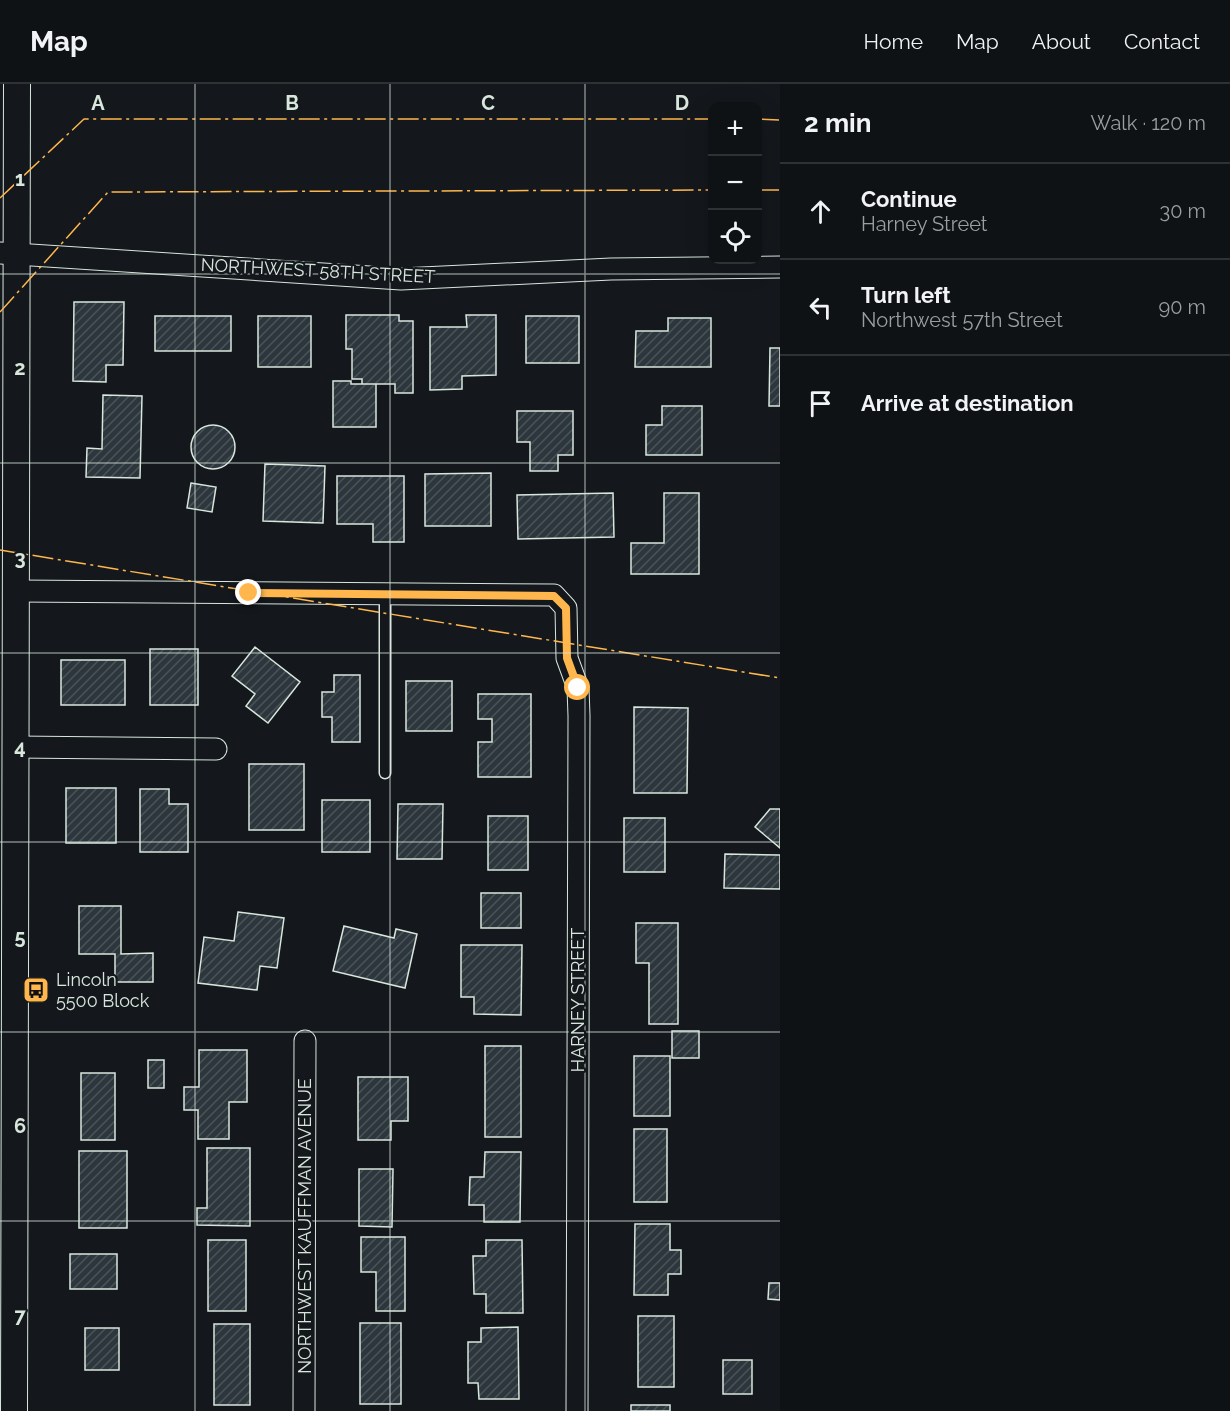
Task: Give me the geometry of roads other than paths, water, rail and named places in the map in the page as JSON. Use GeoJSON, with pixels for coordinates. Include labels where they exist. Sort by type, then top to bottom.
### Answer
{"type":"FeatureCollection","features":[{"type":"Feature","properties":{"kind":"street"},"geometry":{"type":"LineString","coordinates":[[14,1411],[7,1298],[8,973],[16,747],[12,702],[17,591],[8,253],[17,84]]}},
{"type":"Feature","properties":{"kind":"street","name":"NORTHWEST 58TH STREET"},"geometry":{"type":"LineString","coordinates":[[8,253],[401,279],[611,269],[780,267]]}},
{"type":"Feature","properties":{"kind":"street"},"geometry":{"type":"LineString","coordinates":[[17,591],[385,594]]}},
{"type":"Feature","properties":{"kind":"street","name":"HARNEY STREET"},"geometry":{"type":"LineString","coordinates":[[385,594],[554,596],[566,608],[567,658],[578,688],[579,707],[577,1411]]}},
{"type":"Feature","properties":{"kind":"street"},"geometry":{"type":"LineString","coordinates":[[16,747],[216,749]]}},
{"type":"Feature","properties":{"kind":"street","name":"NORTHWEST KAUFFMAN AVENUE"},"geometry":{"type":"LineString","coordinates":[[304,1411],[306,1041]]}},
{"type":"Feature","properties":{"kind":"lane"},"geometry":{"type":"LineString","coordinates":[[385,594],[385,773]]}},
{"type":"Feature","properties":{"kind":"place","name":"Lincoln 5500 Block"},"geometry":{"type":"Point","coordinates":[36,990]}}]}
